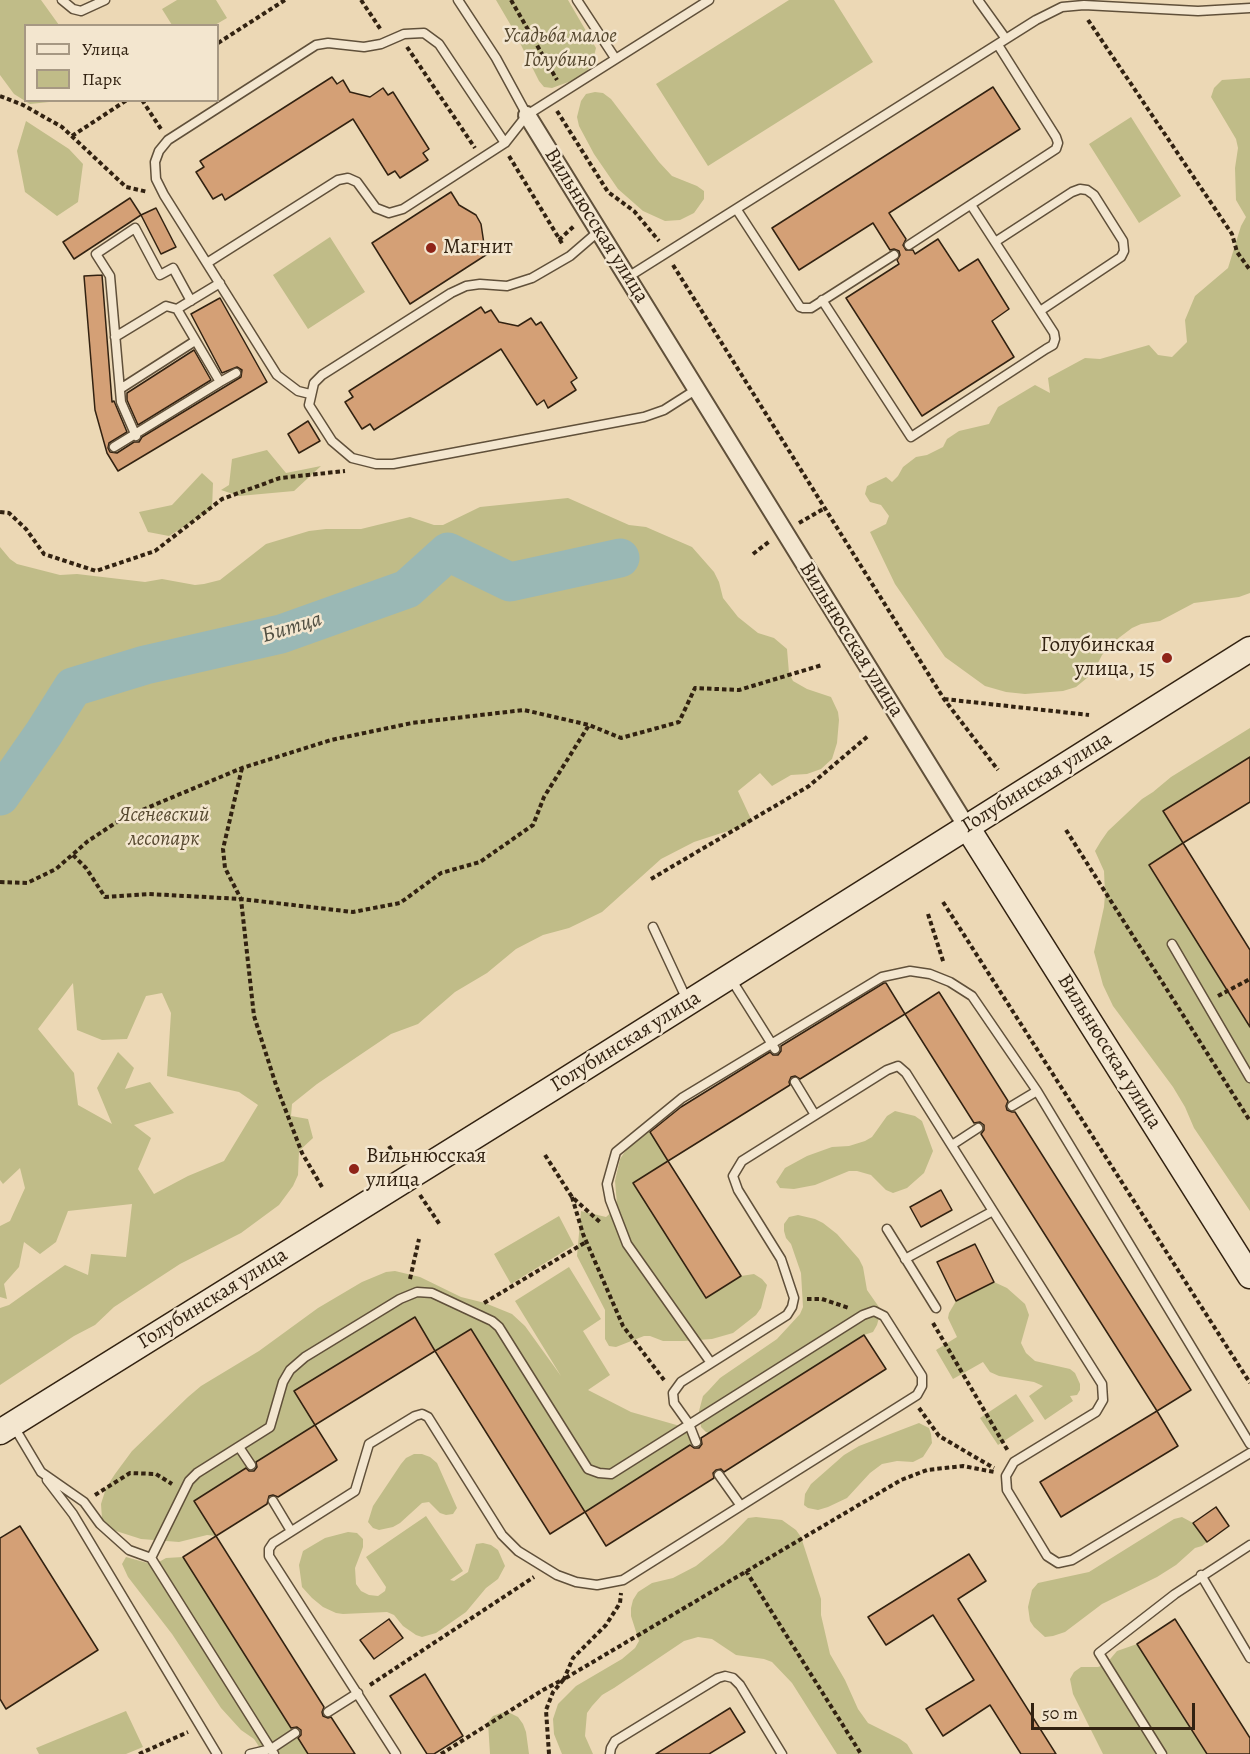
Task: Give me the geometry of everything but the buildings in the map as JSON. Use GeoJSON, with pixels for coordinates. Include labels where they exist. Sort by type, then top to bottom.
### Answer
{"type":"FeatureCollection","features":[{"type":"Feature","properties":{"kind":"street","name":"Вильнюсская улица"},"geometry":{"type":"LineString","coordinates":[[527,115],[967,827],[1250,1276]]}},
{"type":"Feature","properties":{"kind":"street","name":"Голубинская улица"},"geometry":{"type":"LineString","coordinates":[[6,1428],[1250,649]]}},
{"type":"Feature","properties":{"kind":"lane"},"geometry":{"type":"LineString","coordinates":[[62,0],[64,4],[81,11],[105,0]]}},
{"type":"Feature","properties":{"kind":"lane","name":"Вильнюсская улица"},"geometry":{"type":"LineString","coordinates":[[458,0],[496,58],[527,115]]}},
{"type":"Feature","properties":{"kind":"lane"},"geometry":{"type":"LineString","coordinates":[[577,0],[615,58]]}},
{"type":"Feature","properties":{"kind":"lane"},"geometry":{"type":"LineString","coordinates":[[207,263],[338,180],[348,178],[357,182],[376,208],[389,213],[402,209],[505,143],[527,115],[708,0]]}},
{"type":"Feature","properties":{"kind":"lane"},"geometry":{"type":"LineString","coordinates":[[909,245],[1050,154],[1056,149],[1058,143],[978,0]]}},
{"type":"Feature","properties":{"kind":"lane"},"geometry":{"type":"LineString","coordinates":[[628,277],[1036,20],[1062,7],[1163,4],[1198,11],[1250,8]]}},
{"type":"Feature","properties":{"kind":"lane"},"geometry":{"type":"LineString","coordinates":[[310,394],[298,391],[277,375],[164,195],[156,179],[155,162],[159,151],[168,140],[316,45],[328,43],[364,47],[404,34],[424,33],[439,44],[505,143]]}},
{"type":"Feature","properties":{"kind":"lane"},"geometry":{"type":"LineString","coordinates":[[995,242],[1071,192],[1080,189],[1087,190],[1094,195],[1123,242],[1124,251],[1121,257],[1040,311]]}},
{"type":"Feature","properties":{"kind":"lane"},"geometry":{"type":"LineString","coordinates":[[822,300],[911,437],[1053,345],[1054,333],[971,205]]}},
{"type":"Feature","properties":{"kind":"lane"},"geometry":{"type":"LineString","coordinates":[[737,210],[800,307],[806,309],[894,255]]}},
{"type":"Feature","properties":{"kind":"lane"},"geometry":{"type":"LineString","coordinates":[[136,436],[121,402],[110,276],[96,254],[135,228],[160,275],[173,268],[191,301]]}},
{"type":"Feature","properties":{"kind":"lane"},"geometry":{"type":"LineString","coordinates":[[599,231],[570,256],[532,278],[507,286],[480,284],[451,292],[322,375],[314,383],[309,405],[332,441],[352,458],[376,464],[393,464],[644,417],[664,410],[697,389]]}},
{"type":"Feature","properties":{"kind":"lane"},"geometry":{"type":"LineString","coordinates":[[177,309],[220,283]]}},
{"type":"Feature","properties":{"kind":"lane"},"geometry":{"type":"LineString","coordinates":[[115,337],[166,306],[177,309],[220,382]]}},
{"type":"Feature","properties":{"kind":"lane"},"geometry":{"type":"LineString","coordinates":[[120,389],[195,340]]}},
{"type":"Feature","properties":{"kind":"lane"},"geometry":{"type":"LineString","coordinates":[[114,447],[136,436],[236,373]]}},
{"type":"Feature","properties":{"kind":"lane"},"geometry":{"type":"LineString","coordinates":[[653,927],[688,1002]]}},
{"type":"Feature","properties":{"kind":"lane"},"geometry":{"type":"LineString","coordinates":[[1172,944],[1250,1078]]}},
{"type":"Feature","properties":{"kind":"lane"},"geometry":{"type":"LineString","coordinates":[[711,1363],[627,1244],[610,1200],[607,1184],[616,1152],[682,1098],[772,1046],[882,977],[910,971],[930,974],[950,982],[972,996],[1036,1091],[1250,1444]]}},
{"type":"Feature","properties":{"kind":"lane"},"geometry":{"type":"LineString","coordinates":[[729,976],[772,1046]]}},
{"type":"Feature","properties":{"kind":"lane"},"geometry":{"type":"LineString","coordinates":[[696,1442],[689,1424],[674,1403],[673,1393],[681,1382],[786,1315],[792,1307],[794,1298],[780,1258],[738,1190],[733,1176],[742,1161],[887,1070],[898,1066],[906,1073],[1102,1384],[1103,1400],[1096,1412],[1014,1462],[1006,1476],[1007,1490],[1047,1556],[1058,1563],[1072,1560],[1250,1453]]}},
{"type":"Feature","properties":{"kind":"lane"},"geometry":{"type":"LineString","coordinates":[[795,1082],[815,1115]]}},
{"type":"Feature","properties":{"kind":"lane"},"geometry":{"type":"LineString","coordinates":[[1012,1106],[1036,1091]]}},
{"type":"Feature","properties":{"kind":"lane"},"geometry":{"type":"LineString","coordinates":[[952,1145],[978,1128]]}},
{"type":"Feature","properties":{"kind":"lane"},"geometry":{"type":"LineString","coordinates":[[905,1259],[993,1211]]}},
{"type":"Feature","properties":{"kind":"lane"},"geometry":{"type":"LineString","coordinates":[[887,1229],[936,1308]]}},
{"type":"Feature","properties":{"kind":"lane"},"geometry":{"type":"LineString","coordinates":[[151,1558],[189,1481],[197,1473],[270,1427],[283,1383],[290,1370],[305,1357],[400,1299],[417,1292],[432,1293],[492,1321],[499,1327],[588,1469],[611,1474],[863,1315],[874,1311],[884,1316],[922,1376],[921,1386],[912,1397],[623,1580],[597,1585],[576,1582],[557,1575],[518,1551],[502,1535],[428,1417],[422,1414],[369,1444],[355,1491],[291,1531],[268,1549],[269,1556],[396,1754]]}},
{"type":"Feature","properties":{"kind":"lane"},"geometry":{"type":"LineString","coordinates":[[6,1428],[73,1514],[217,1754]]}},
{"type":"Feature","properties":{"kind":"lane"},"geometry":{"type":"LineString","coordinates":[[239,1447],[250,1465]]}},
{"type":"Feature","properties":{"kind":"lane"},"geometry":{"type":"LineString","coordinates":[[41,1472],[84,1502],[100,1524],[129,1550],[151,1558],[272,1751]]}},
{"type":"Feature","properties":{"kind":"lane"},"geometry":{"type":"LineString","coordinates":[[719,1475],[741,1506]]}},
{"type":"Feature","properties":{"kind":"lane"},"geometry":{"type":"LineString","coordinates":[[273,1501],[291,1531]]}},
{"type":"Feature","properties":{"kind":"lane"},"geometry":{"type":"LineString","coordinates":[[1162,1754],[1099,1653],[1202,1575],[1250,1545]]}},
{"type":"Feature","properties":{"kind":"lane"},"geometry":{"type":"LineString","coordinates":[[1202,1575],[1250,1658]]}},
{"type":"Feature","properties":{"kind":"lane"},"geometry":{"type":"LineString","coordinates":[[610,1754],[615,1741],[718,1678],[726,1676],[733,1678],[740,1685],[782,1754]]}},
{"type":"Feature","properties":{"kind":"lane"},"geometry":{"type":"LineString","coordinates":[[328,1712],[358,1693]]}},
{"type":"Feature","properties":{"kind":"lane"},"geometry":{"type":"LineString","coordinates":[[250,1754],[272,1751],[295,1733]]}},
{"type":"Feature","properties":{"kind":"path"},"geometry":{"type":"LineString","coordinates":[[219,42],[285,0]]}},
{"type":"Feature","properties":{"kind":"path"},"geometry":{"type":"LineString","coordinates":[[361,0],[388,41]]}},
{"type":"Feature","properties":{"kind":"path"},"geometry":{"type":"LineString","coordinates":[[511,0],[564,91]]}},
{"type":"Feature","properties":{"kind":"path"},"geometry":{"type":"LineString","coordinates":[[1084,5],[1088,22],[1232,234],[1237,252],[1250,270]]}},
{"type":"Feature","properties":{"kind":"path"},"geometry":{"type":"LineString","coordinates":[[0,96],[23,105],[62,127],[126,187],[164,195]]}},
{"type":"Feature","properties":{"kind":"path"},"geometry":{"type":"LineString","coordinates":[[550,100],[608,192],[634,211],[660,242],[944,699],[998,770]]}},
{"type":"Feature","properties":{"kind":"path"},"geometry":{"type":"LineString","coordinates":[[71,136],[124,102]]}},
{"type":"Feature","properties":{"kind":"path"},"geometry":{"type":"LineString","coordinates":[[143,102],[168,140]]}},
{"type":"Feature","properties":{"kind":"path"},"geometry":{"type":"LineString","coordinates":[[0,512],[9,513],[26,529],[44,554],[96,571],[155,551],[222,499],[280,478],[346,471],[352,458]]}},
{"type":"Feature","properties":{"kind":"path"},"geometry":{"type":"LineString","coordinates":[[0,882],[27,883],[56,868],[88,841],[123,818],[242,768],[331,740],[412,723],[524,710],[589,725],[621,738],[679,722],[695,688],[739,690],[822,665]]}},
{"type":"Feature","properties":{"kind":"path"},"geometry":{"type":"LineString","coordinates":[[944,699],[1089,715]]}},
{"type":"Feature","properties":{"kind":"path"},"geometry":{"type":"LineString","coordinates":[[73,855],[86,868],[105,897],[149,894],[241,899],[353,912],[400,903],[441,873],[480,862],[533,825],[544,797],[589,725]]}},
{"type":"Feature","properties":{"kind":"path"},"geometry":{"type":"LineString","coordinates":[[651,879],[809,786],[868,736]]}},
{"type":"Feature","properties":{"kind":"path"},"geometry":{"type":"LineString","coordinates":[[242,768],[223,849],[225,868],[241,899],[254,1016],[276,1085],[302,1153],[322,1187]]}},
{"type":"Feature","properties":{"kind":"path"},"geometry":{"type":"LineString","coordinates":[[1066,830],[1250,1121]]}},
{"type":"Feature","properties":{"kind":"path"},"geometry":{"type":"LineString","coordinates":[[943,902],[1250,1383]]}},
{"type":"Feature","properties":{"kind":"path"},"geometry":{"type":"LineString","coordinates":[[928,914],[950,982]]}},
{"type":"Feature","properties":{"kind":"path"},"geometry":{"type":"LineString","coordinates":[[545,1155],[572,1197],[586,1242],[623,1326],[673,1393]]}},
{"type":"Feature","properties":{"kind":"path"},"geometry":{"type":"LineString","coordinates":[[572,1197],[627,1244]]}},
{"type":"Feature","properties":{"kind":"path"},"geometry":{"type":"LineString","coordinates":[[409,1284],[419,1239]]}},
{"type":"Feature","properties":{"kind":"path"},"geometry":{"type":"LineString","coordinates":[[471,1311],[586,1242]]}},
{"type":"Feature","properties":{"kind":"path"},"geometry":{"type":"LineString","coordinates":[[794,1298],[822,1299],[863,1315]]}},
{"type":"Feature","properties":{"kind":"path"},"geometry":{"type":"LineString","coordinates":[[936,1308],[927,1312],[1014,1462]]}},
{"type":"Feature","properties":{"kind":"path"},"geometry":{"type":"LineString","coordinates":[[912,1397],[939,1436],[1006,1476]]}},
{"type":"Feature","properties":{"kind":"path"},"geometry":{"type":"LineString","coordinates":[[441,1754],[543,1690],[890,1485],[927,1470],[963,1466],[980,1468],[1006,1476]]}},
{"type":"Feature","properties":{"kind":"path"},"geometry":{"type":"LineString","coordinates":[[84,1502],[130,1473],[156,1474],[183,1490]]}},
{"type":"Feature","properties":{"kind":"path"},"geometry":{"type":"LineString","coordinates":[[358,1693],[547,1569]]}},
{"type":"Feature","properties":{"kind":"path"},"geometry":{"type":"LineString","coordinates":[[746,1571],[861,1754]]}},
{"type":"Feature","properties":{"kind":"path"},"geometry":{"type":"LineString","coordinates":[[549,1753],[546,1710],[553,1692],[564,1679],[573,1658],[606,1624],[620,1603],[623,1580]]}},
{"type":"Feature","properties":{"kind":"path"},"geometry":{"type":"LineString","coordinates":[[139,1754],[200,1727]]}},
{"type":"Feature","properties":{"kind":"green space"},"geometry":{"type":"Polygon","coordinates":[[[0,0],[41,0],[58,24],[24,24],[24,100],[14,94],[0,75],[0,0]]]}},
{"type":"Feature","properties":{"kind":"green space"},"geometry":{"type":"Polygon","coordinates":[[[177,0],[216,0],[227,18],[217,24],[171,24],[162,9],[177,0]]]}},
{"type":"Feature","properties":{"kind":"green space","name":"Усадьба малое Голубино"},"geometry":{"type":"Polygon","coordinates":[[[496,0],[568,0],[596,48],[592,64],[582,77],[552,88],[544,87],[496,0]]]}},
{"type":"Feature","properties":{"kind":"green space"},"geometry":{"type":"Polygon","coordinates":[[[789,0],[834,0],[873,62],[708,166],[656,84],[789,0]]]}},
{"type":"Feature","properties":{"kind":"green space"},"geometry":{"type":"Polygon","coordinates":[[[1250,78],[1250,593],[1239,597],[1194,603],[1160,621],[1132,628],[1116,640],[1102,655],[1093,673],[1076,687],[1063,691],[1025,694],[985,686],[945,657],[895,584],[870,532],[886,524],[889,516],[881,505],[870,502],[865,494],[867,486],[886,477],[892,482],[903,467],[916,457],[927,455],[943,447],[947,439],[959,431],[989,424],[998,407],[1035,385],[1050,393],[1048,378],[1085,358],[1100,359],[1149,345],[1158,355],[1172,357],[1187,342],[1185,320],[1195,296],[1228,268],[1246,217],[1236,200],[1235,168],[1238,148],[1236,139],[1211,97],[1214,88],[1222,80],[1250,78]]]}},
{"type":"Feature","properties":{"kind":"green space"},"geometry":{"type":"Polygon","coordinates":[[[603,93],[611,99],[672,176],[704,191],[704,199],[694,213],[680,220],[665,221],[643,211],[618,189],[594,154],[579,126],[577,117],[581,101],[586,94],[603,93]]]}},
{"type":"Feature","properties":{"kind":"green space"},"geometry":{"type":"Polygon","coordinates":[[[1131,117],[1181,196],[1139,223],[1089,144],[1131,117]]]}},
{"type":"Feature","properties":{"kind":"green space"},"geometry":{"type":"Polygon","coordinates":[[[26,121],[69,149],[83,164],[78,202],[57,216],[25,192],[17,151],[26,121]]]}},
{"type":"Feature","properties":{"kind":"green space"},"geometry":{"type":"Polygon","coordinates":[[[330,237],[365,292],[308,329],[273,275],[330,237]]]}},
{"type":"Feature","properties":{"kind":"green space"},"geometry":{"type":"Polygon","coordinates":[[[267,450],[286,473],[321,466],[294,491],[239,496],[221,490],[229,485],[232,459],[267,450]]]}},
{"type":"Feature","properties":{"kind":"green space"},"geometry":{"type":"Polygon","coordinates":[[[202,473],[213,483],[212,509],[169,536],[148,532],[139,512],[172,505],[202,473]]]}},
{"type":"Feature","properties":{"kind":"green space","name":"Ясеневский лесопарк"},"geometry":{"type":"Polygon","coordinates":[[[568,498],[629,525],[646,527],[692,547],[714,572],[723,598],[738,617],[758,633],[774,638],[787,649],[789,673],[793,681],[807,689],[831,697],[839,720],[837,743],[832,759],[821,769],[807,774],[791,775],[772,786],[760,773],[738,791],[751,819],[746,825],[694,842],[661,859],[602,912],[569,928],[543,935],[516,949],[487,973],[455,992],[418,1024],[391,1034],[317,1084],[292,1104],[291,1116],[308,1119],[313,1138],[299,1151],[298,1175],[279,1205],[241,1233],[180,1264],[114,1307],[95,1325],[74,1336],[0,1385],[0,1308],[9,1305],[65,1265],[88,1275],[91,1254],[126,1257],[132,1204],[68,1211],[56,1242],[40,1254],[24,1242],[19,1267],[4,1284],[7,1299],[0,1297],[0,1226],[10,1221],[25,1188],[20,1168],[3,1184],[0,1180],[0,547],[17,564],[60,575],[77,574],[145,582],[162,579],[195,585],[220,580],[266,544],[309,531],[361,529],[410,517],[434,525],[443,525],[480,507],[568,498]],[[73,983],[38,1029],[74,1073],[78,1105],[112,1124],[97,1088],[118,1052],[134,1068],[125,1089],[150,1082],[174,1113],[134,1125],[151,1138],[138,1169],[154,1194],[224,1161],[258,1105],[239,1092],[167,1076],[171,1013],[162,993],[146,996],[127,1039],[102,1040],[77,1030],[73,983]]]}},
{"type":"Feature","properties":{"kind":"green space"},"geometry":{"type":"Polygon","coordinates":[[[1250,728],[1250,757],[1163,811],[1183,843],[1149,866],[1250,1027],[1250,1211],[1194,1128],[1173,1087],[1113,1006],[1103,985],[1094,952],[1105,894],[1104,871],[1095,851],[1101,841],[1108,831],[1142,799],[1171,777],[1250,728]]]}},
{"type":"Feature","properties":{"kind":"green space"},"geometry":{"type":"Polygon","coordinates":[[[895,1111],[915,1116],[922,1121],[933,1151],[924,1173],[907,1188],[893,1193],[886,1190],[871,1175],[857,1171],[849,1171],[815,1185],[794,1189],[780,1188],[776,1182],[785,1168],[807,1156],[832,1147],[849,1146],[872,1137],[887,1116],[895,1111]]]}},
{"type":"Feature","properties":{"kind":"green space"},"geometry":{"type":"Polygon","coordinates":[[[648,1128],[668,1161],[634,1183],[705,1298],[741,1276],[754,1274],[767,1285],[761,1308],[756,1315],[733,1333],[712,1339],[684,1341],[663,1341],[644,1336],[616,1347],[609,1346],[605,1339],[605,1310],[577,1256],[581,1211],[606,1217],[613,1211],[617,1204],[615,1181],[620,1159],[630,1144],[648,1128]]]}},
{"type":"Feature","properties":{"kind":"green space"},"geometry":{"type":"Polygon","coordinates":[[[798,1215],[823,1223],[837,1234],[859,1259],[863,1267],[867,1290],[881,1310],[877,1325],[873,1332],[864,1335],[709,1433],[706,1432],[701,1427],[699,1411],[703,1396],[720,1378],[777,1339],[800,1314],[803,1307],[801,1273],[784,1231],[784,1224],[789,1217],[798,1215]]]}},
{"type":"Feature","properties":{"kind":"green space"},"geometry":{"type":"Polygon","coordinates":[[[559,1216],[574,1245],[511,1284],[494,1254],[559,1216]]]}},
{"type":"Feature","properties":{"kind":"green space"},"geometry":{"type":"Polygon","coordinates":[[[569,1267],[601,1319],[583,1331],[610,1375],[588,1390],[631,1412],[680,1426],[688,1431],[696,1442],[585,1512],[435,1351],[414,1317],[294,1391],[315,1425],[194,1501],[216,1536],[207,1535],[179,1542],[141,1539],[113,1530],[102,1519],[101,1504],[106,1488],[115,1474],[132,1451],[188,1397],[201,1386],[259,1351],[318,1308],[362,1282],[386,1272],[395,1271],[420,1277],[461,1297],[485,1303],[512,1314],[525,1326],[561,1376],[515,1301],[569,1267]]]}},
{"type":"Feature","properties":{"kind":"green space"},"geometry":{"type":"Polygon","coordinates":[[[994,1282],[1007,1288],[1025,1304],[1029,1315],[1021,1343],[1026,1353],[1035,1361],[1070,1369],[1075,1373],[1080,1384],[1077,1395],[1070,1396],[1073,1401],[1045,1420],[1029,1396],[1043,1386],[1034,1382],[999,1376],[990,1372],[983,1362],[953,1379],[936,1350],[957,1337],[948,1318],[956,1301],[994,1282]]]}},
{"type":"Feature","properties":{"kind":"green space"},"geometry":{"type":"Polygon","coordinates":[[[1016,1394],[1034,1421],[998,1445],[980,1418],[1016,1394]]]}},
{"type":"Feature","properties":{"kind":"green space"},"geometry":{"type":"Polygon","coordinates":[[[919,1423],[929,1428],[931,1434],[932,1443],[923,1457],[913,1462],[897,1461],[882,1464],[870,1473],[847,1498],[828,1507],[818,1510],[804,1505],[805,1494],[811,1484],[844,1455],[859,1446],[919,1423]]]}},
{"type":"Feature","properties":{"kind":"green space"},"geometry":{"type":"Polygon","coordinates":[[[414,1454],[430,1457],[437,1463],[457,1508],[453,1514],[446,1515],[440,1513],[429,1502],[422,1503],[393,1527],[379,1530],[373,1528],[368,1522],[373,1506],[401,1464],[414,1454]]]}},
{"type":"Feature","properties":{"kind":"green space"},"geometry":{"type":"Polygon","coordinates":[[[426,1516],[463,1571],[450,1580],[454,1581],[468,1572],[476,1544],[491,1545],[498,1550],[505,1566],[498,1579],[486,1588],[466,1612],[436,1633],[422,1637],[416,1635],[403,1626],[394,1615],[387,1612],[336,1613],[323,1607],[302,1587],[299,1565],[303,1551],[325,1538],[348,1532],[357,1533],[363,1539],[363,1547],[355,1568],[356,1584],[361,1591],[378,1596],[385,1591],[386,1587],[366,1557],[426,1516]]]}},
{"type":"Feature","properties":{"kind":"green space"},"geometry":{"type":"Polygon","coordinates":[[[1182,1517],[1193,1523],[1207,1542],[1195,1548],[1176,1565],[1157,1577],[1102,1604],[1065,1632],[1045,1637],[1034,1627],[1030,1621],[1028,1607],[1032,1590],[1038,1583],[1089,1572],[1174,1519],[1182,1517]]]}},
{"type":"Feature","properties":{"kind":"green space"},"geometry":{"type":"Polygon","coordinates":[[[748,1518],[782,1520],[796,1530],[801,1537],[821,1599],[821,1615],[830,1654],[858,1709],[868,1723],[900,1739],[907,1744],[913,1754],[837,1754],[792,1683],[772,1662],[736,1655],[712,1639],[698,1637],[684,1641],[602,1695],[592,1706],[587,1713],[585,1736],[593,1754],[562,1754],[554,1734],[553,1719],[558,1704],[576,1686],[622,1659],[635,1648],[639,1641],[631,1616],[631,1608],[638,1592],[652,1583],[673,1578],[696,1566],[723,1544],[748,1518]]]}},
{"type":"Feature","properties":{"kind":"green space"},"geometry":{"type":"Polygon","coordinates":[[[126,1557],[151,1564],[166,1558],[183,1557],[308,1754],[261,1754],[262,1751],[254,1739],[241,1730],[221,1708],[172,1634],[128,1577],[122,1564],[126,1557]]]}},
{"type":"Feature","properties":{"kind":"green space"},"geometry":{"type":"Polygon","coordinates":[[[1137,1644],[1207,1754],[1103,1754],[1073,1694],[1070,1679],[1081,1667],[1098,1667],[1106,1664],[1117,1651],[1137,1644]]]}},
{"type":"Feature","properties":{"kind":"green space"},"geometry":{"type":"Polygon","coordinates":[[[126,1711],[143,1747],[126,1754],[39,1754],[36,1748],[126,1711]]]}},
{"type":"Feature","properties":{"kind":"green space"},"geometry":{"type":"Polygon","coordinates":[[[510,1713],[518,1717],[523,1724],[529,1754],[490,1754],[488,1722],[493,1716],[510,1713]]]}},
{"type":"Feature","properties":{"kind":"waterway","name":"Битца"},"geometry":{"type":"LineString","coordinates":[[0,796],[73,687],[145,665],[281,634],[407,589],[448,552],[510,582],[620,558]]}},
{"type":"Feature","properties":{"kind":"place","name":"Магнит"},"geometry":{"type":"Point","coordinates":[431,248]}},
{"type":"Feature","properties":{"kind":"place","name":"Голубинская улица, 15"},"geometry":{"type":"Point","coordinates":[1167,658]}},
{"type":"Feature","properties":{"kind":"place","name":"Вильнюсская улица"},"geometry":{"type":"Point","coordinates":[354,1169]}}]}
